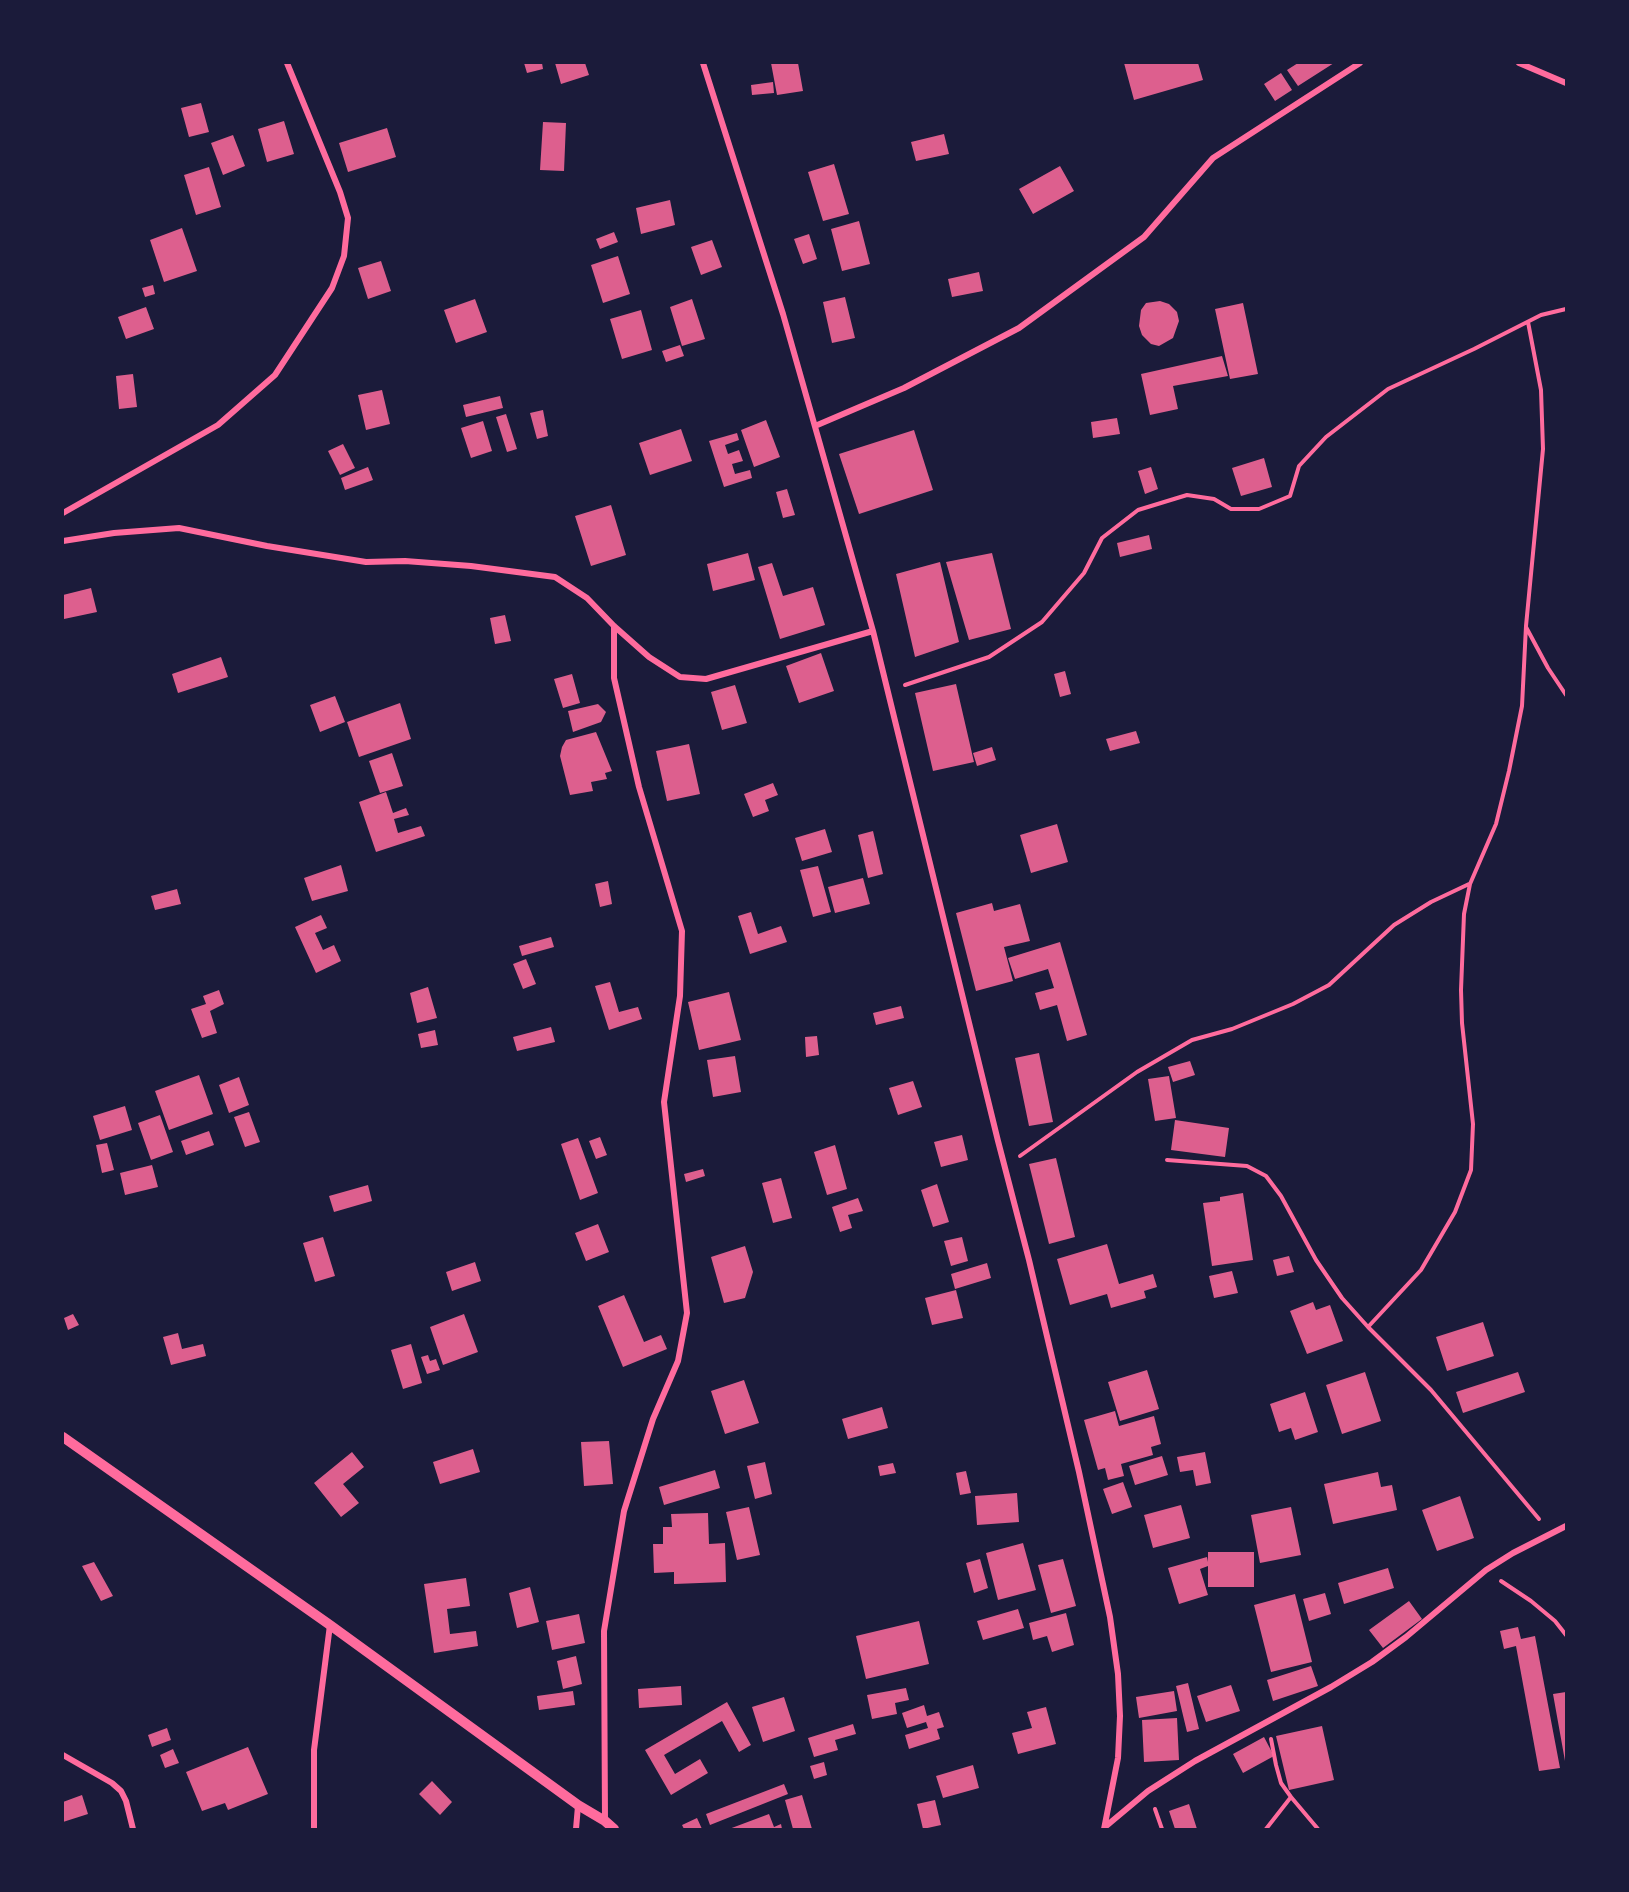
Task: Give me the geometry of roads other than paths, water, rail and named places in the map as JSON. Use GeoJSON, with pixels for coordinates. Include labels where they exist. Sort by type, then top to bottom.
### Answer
{"type":"FeatureCollection","features":[{"type":"Feature","properties":{"kind":"street"},"geometry":{"type":"LineString","coordinates":[[63,513],[218,425],[275,375],[332,288],[344,256],[348,218],[340,192],[287,63]]}},
{"type":"Feature","properties":{"kind":"street"},"geometry":{"type":"LineString","coordinates":[[703,63],[787,324],[873,631],[1054,1363],[1110,1617],[1118,1674],[1120,1716],[1118,1758],[1104,1828]]}},
{"type":"Feature","properties":{"kind":"street"},"geometry":{"type":"LineString","coordinates":[[815,426],[904,388],[1019,328],[1144,237],[1213,158],[1360,63]]}},
{"type":"Feature","properties":{"kind":"street"},"geometry":{"type":"LineString","coordinates":[[1519,63],[1566,83]]}},
{"type":"Feature","properties":{"kind":"street"},"geometry":{"type":"LineString","coordinates":[[63,541],[114,533],[179,528],[267,546],[366,562],[405,561],[471,566],[555,577],[587,598],[649,657],[680,677],[706,679],[873,631]]}},
{"type":"Feature","properties":{"kind":"street"},"geometry":{"type":"LineString","coordinates":[[605,1821],[604,1631],[624,1511],[653,1419],[678,1361],[687,1312],[669,1166],[664,1102],[680,996],[682,931],[639,787],[616,687],[614,626]]}},
{"type":"Feature","properties":{"kind":"street"},"geometry":{"type":"LineString","coordinates":[[63,1437],[614,1829]]}},
{"type":"Feature","properties":{"kind":"street"},"geometry":{"type":"LineString","coordinates":[[1104,1828],[1148,1791],[1195,1761],[1331,1687],[1372,1662],[1406,1637],[1486,1570],[1513,1553],[1566,1526]]}},
{"type":"Feature","properties":{"kind":"street"},"geometry":{"type":"LineString","coordinates":[[314,1829],[315,1750],[330,1625]]}},
{"type":"Feature","properties":{"kind":"street"},"geometry":{"type":"LineString","coordinates":[[63,1755],[112,1783],[121,1791],[133,1829]]}},
{"type":"Feature","properties":{"kind":"street"},"geometry":{"type":"LineString","coordinates":[[576,1829],[579,1805]]}}]}
